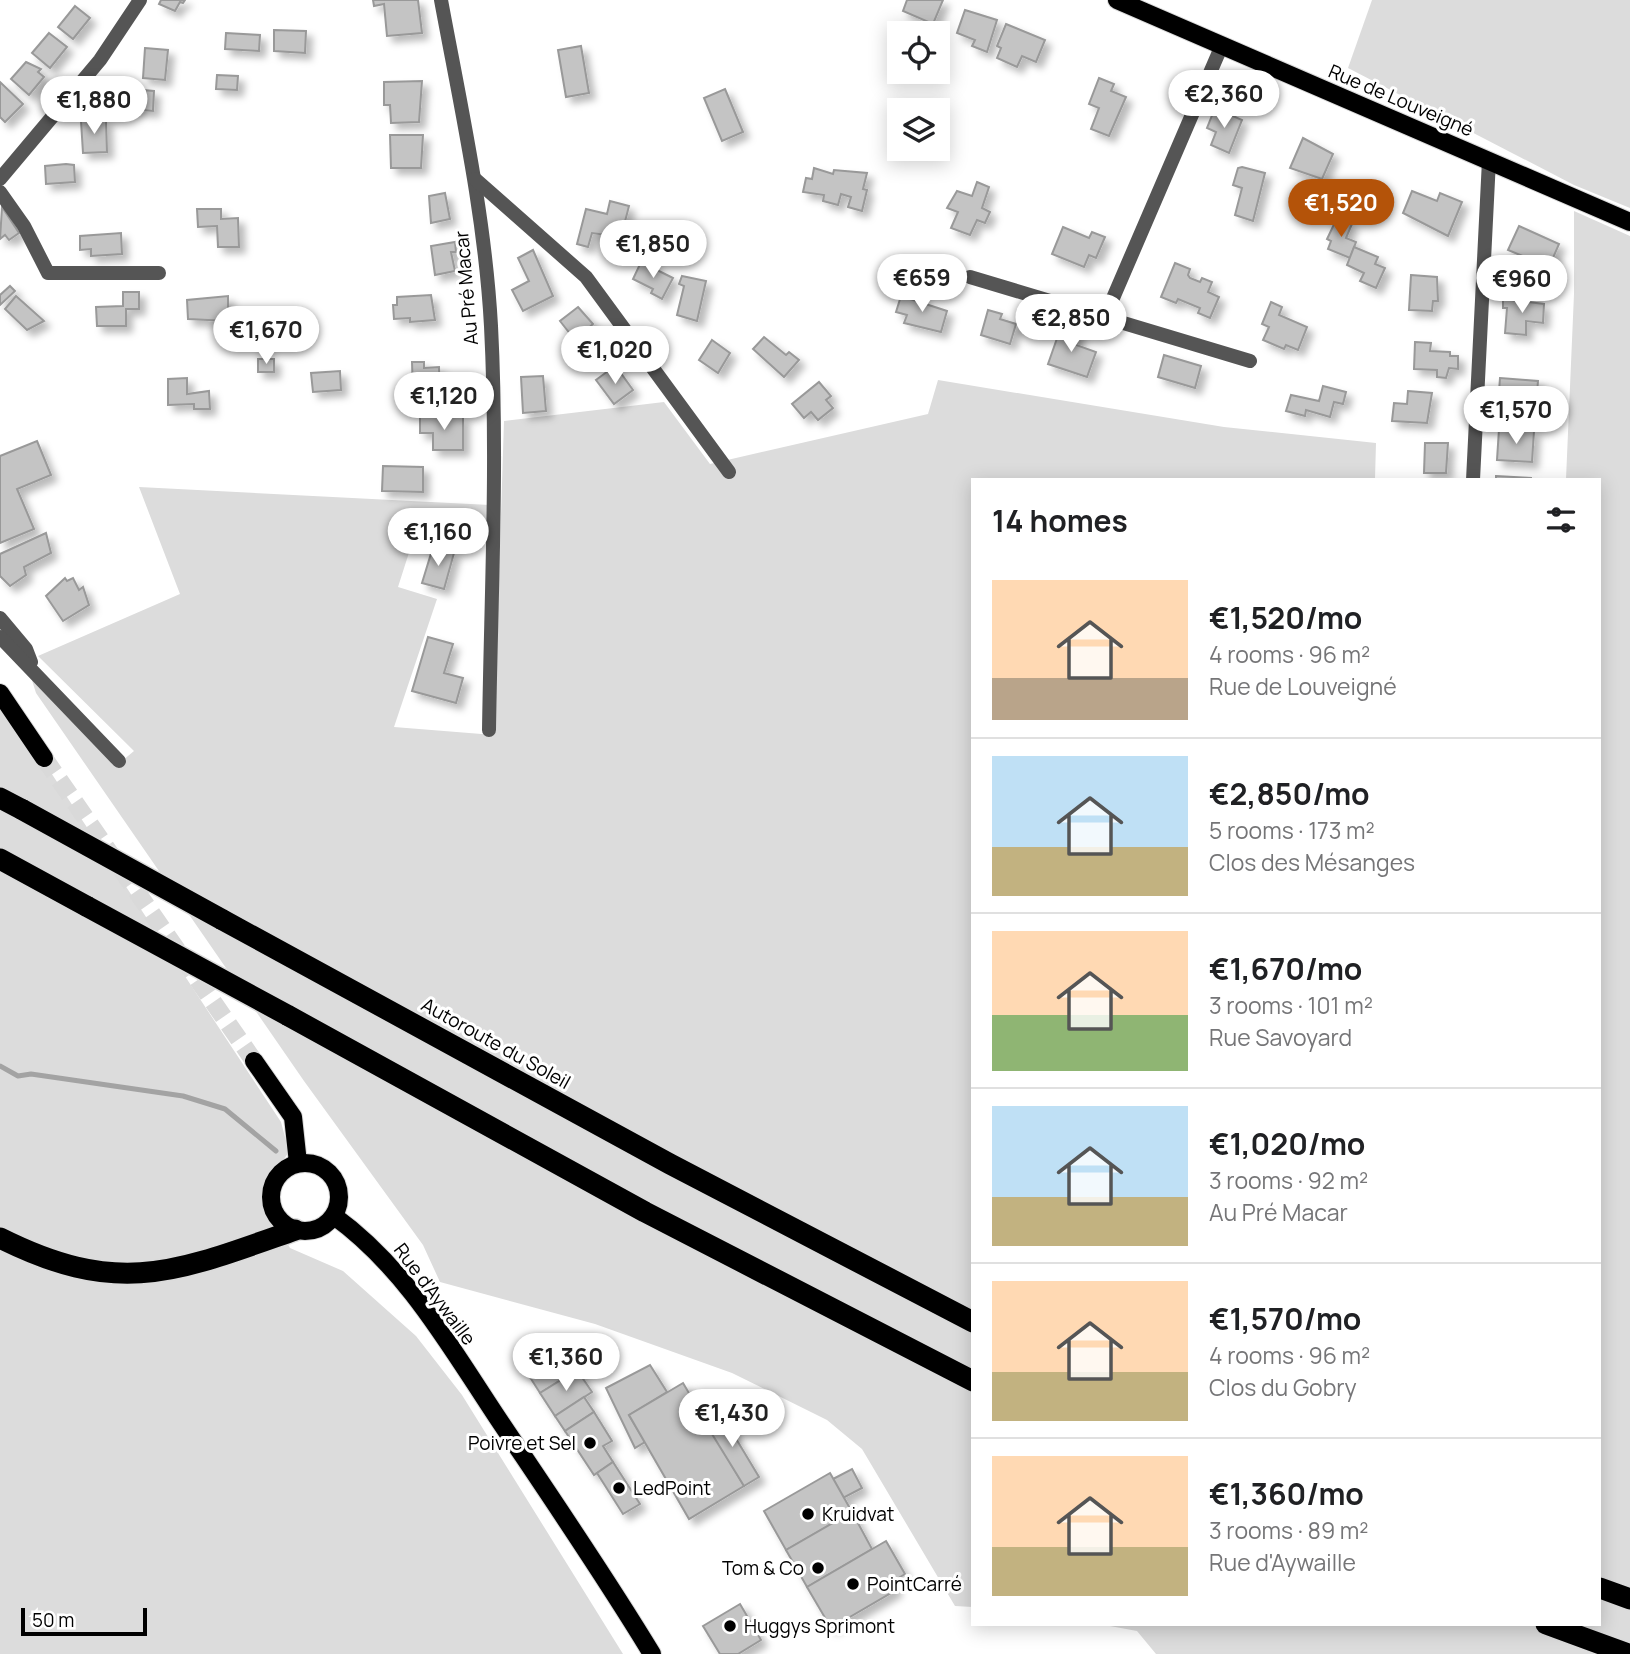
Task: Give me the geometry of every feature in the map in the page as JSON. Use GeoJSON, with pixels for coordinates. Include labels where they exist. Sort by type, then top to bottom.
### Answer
{"type":"FeatureCollection","features":[{"type":"Feature","properties":{"kind":"highway","name":"Autoroute du Soleil"},"geometry":{"type":"LineString","coordinates":[[0,798],[670,1164],[971,1321]]}},
{"type":"Feature","properties":{"kind":"highway"},"geometry":{"type":"LineString","coordinates":[[0,859],[645,1212],[971,1380]]}},
{"type":"Feature","properties":{"kind":"highway"},"geometry":{"type":"LineString","coordinates":[[0,1238],[65,1266],[106,1273],[148,1274],[192,1266],[295,1230]]}},
{"type":"Feature","properties":{"kind":"highway"},"geometry":{"type":"LineString","coordinates":[[1601,1588],[1630,1599]]}},
{"type":"Feature","properties":{"kind":"highway"},"geometry":{"type":"LineString","coordinates":[[1551,1626],[1628,1654]]}},
{"type":"Feature","properties":{"kind":"main road","name":"Rue de Louveigné"},"geometry":{"type":"LineString","coordinates":[[1117,0],[1630,222]]}},
{"type":"Feature","properties":{"kind":"main road"},"geometry":{"type":"LineString","coordinates":[[0,693],[44,758]]}},
{"type":"Feature","properties":{"kind":"main road"},"geometry":{"type":"LineString","coordinates":[[254,1061],[293,1117],[298,1163]]}},
{"type":"Feature","properties":{"kind":"main road"},"geometry":{"type":"LineString","coordinates":[[298,1163],[321,1166],[337,1183],[340,1194],[334,1216],[316,1230],[295,1230],[275,1214],[271,1202],[277,1177],[298,1163]]}},
{"type":"Feature","properties":{"kind":"main road","name":"Rue d'Aywaille"},"geometry":{"type":"LineString","coordinates":[[334,1216],[366,1240],[412,1291],[610,1585],[652,1654]]}},
{"type":"Feature","properties":{"kind":"street"},"geometry":{"type":"LineString","coordinates":[[0,179],[108,50],[141,0]]}},
{"type":"Feature","properties":{"kind":"street","name":"Au Pré Macar"},"geometry":{"type":"LineString","coordinates":[[441,0],[467,153],[475,179],[491,324],[494,425],[488,730]]}},
{"type":"Feature","properties":{"kind":"street"},"geometry":{"type":"LineString","coordinates":[[1104,319],[1222,45]]}},
{"type":"Feature","properties":{"kind":"street"},"geometry":{"type":"LineString","coordinates":[[1473,478],[1489,160]]}},
{"type":"Feature","properties":{"kind":"street"},"geometry":{"type":"LineString","coordinates":[[475,179],[586,277],[729,472]]}},
{"type":"Feature","properties":{"kind":"street"},"geometry":{"type":"LineString","coordinates":[[0,192],[24,226],[48,273],[159,273]]}},
{"type":"Feature","properties":{"kind":"street"},"geometry":{"type":"LineString","coordinates":[[970,277],[1104,319],[1250,360]]}},
{"type":"Feature","properties":{"kind":"street"},"geometry":{"type":"LineString","coordinates":[[0,618],[26,649],[36,673]]}},
{"type":"Feature","properties":{"kind":"street"},"geometry":{"type":"LineString","coordinates":[[0,636],[119,761]]}},
{"type":"Feature","properties":{"kind":"shaded area"},"geometry":{"type":"Polygon","coordinates":[[[1372,0],[1630,0],[1630,208],[1574,185],[1348,68],[1372,0]]]}},
{"type":"Feature","properties":{"kind":"shaded area"},"geometry":{"type":"Polygon","coordinates":[[[1574,211],[1630,236],[1630,1654],[1156,1654],[1137,1631],[1110,1626],[1601,1626],[1601,478],[1566,478],[1574,294],[1574,211]]]}},
{"type":"Feature","properties":{"kind":"shaded area"},"geometry":{"type":"Polygon","coordinates":[[[938,380],[1224,427],[1376,443],[1375,478],[971,478],[971,1607],[955,1606],[862,1449],[827,1420],[732,1373],[595,1324],[440,1282],[423,1245],[304,1081],[36,693],[30,674],[116,766],[134,751],[38,656],[180,594],[139,487],[490,505],[489,543],[413,540],[398,587],[437,599],[394,727],[494,735],[504,421],[664,402],[710,464],[928,414],[938,380]]]}},
{"type":"Feature","properties":{"kind":"shaded area"},"geometry":{"type":"Polygon","coordinates":[[[0,709],[38,753],[281,1122],[289,1152],[268,1181],[266,1205],[290,1248],[343,1271],[416,1336],[462,1395],[623,1654],[0,1654],[0,709]]]}},
{"type":"Feature","properties":{"kind":"building"},"geometry":{"type":"Polygon","coordinates":[[[161,0],[185,0],[180,2],[175,11],[159,4],[161,0]]]}},
{"type":"Feature","properties":{"kind":"building"},"geometry":{"type":"Polygon","coordinates":[[[373,0],[418,0],[422,33],[387,36],[384,4],[374,6],[373,0]]]}},
{"type":"Feature","properties":{"kind":"building"},"geometry":{"type":"Polygon","coordinates":[[[907,0],[943,0],[934,21],[926,21],[903,11],[907,0]]]}},
{"type":"Feature","properties":{"kind":"building"},"geometry":{"type":"Polygon","coordinates":[[[75,6],[90,18],[73,39],[58,27],[75,6]]]}},
{"type":"Feature","properties":{"kind":"building"},"geometry":{"type":"Polygon","coordinates":[[[965,10],[997,20],[987,52],[972,46],[975,40],[957,33],[965,10]]]}},
{"type":"Feature","properties":{"kind":"building"},"geometry":{"type":"Polygon","coordinates":[[[1006,24],[1045,40],[1036,62],[1022,56],[1017,67],[997,58],[1001,48],[997,46],[1006,24]]]}},
{"type":"Feature","properties":{"kind":"building"},"geometry":{"type":"Polygon","coordinates":[[[274,30],[306,31],[305,53],[274,51],[274,30]]]}},
{"type":"Feature","properties":{"kind":"building"},"geometry":{"type":"Polygon","coordinates":[[[49,33],[67,47],[50,68],[32,53],[49,33]]]}},
{"type":"Feature","properties":{"kind":"building"},"geometry":{"type":"Polygon","coordinates":[[[226,33],[260,35],[259,51],[225,49],[226,33]]]}},
{"type":"Feature","properties":{"kind":"building"},"geometry":{"type":"Polygon","coordinates":[[[581,46],[589,93],[566,97],[558,50],[581,46]]]}},
{"type":"Feature","properties":{"kind":"building"},"geometry":{"type":"Polygon","coordinates":[[[145,48],[168,50],[165,80],[143,78],[145,48]]]}},
{"type":"Feature","properties":{"kind":"building"},"geometry":{"type":"Polygon","coordinates":[[[26,62],[41,69],[38,72],[44,77],[29,95],[11,79],[26,62]]]}},
{"type":"Feature","properties":{"kind":"building"},"geometry":{"type":"Polygon","coordinates":[[[217,75],[238,76],[237,90],[216,89],[217,75]]]}},
{"type":"Feature","properties":{"kind":"building"},"geometry":{"type":"Polygon","coordinates":[[[1099,78],[1114,84],[1111,91],[1126,97],[1109,136],[1091,129],[1099,108],[1089,104],[1099,78]]]}},
{"type":"Feature","properties":{"kind":"building"},"geometry":{"type":"Polygon","coordinates":[[[422,81],[419,122],[391,123],[390,105],[384,105],[384,82],[422,81]]]}},
{"type":"Feature","properties":{"kind":"building"},"geometry":{"type":"Polygon","coordinates":[[[0,82],[23,104],[5,122],[0,117],[0,82]]]}},
{"type":"Feature","properties":{"kind":"building"},"geometry":{"type":"Polygon","coordinates":[[[120,88],[154,91],[153,111],[118,108],[120,88]]]}},
{"type":"Feature","properties":{"kind":"building"},"geometry":{"type":"Polygon","coordinates":[[[725,89],[743,132],[722,141],[704,98],[725,89]]]}},
{"type":"Feature","properties":{"kind":"building"},"geometry":{"type":"Polygon","coordinates":[[[1215,108],[1242,120],[1229,153],[1211,145],[1216,132],[1207,128],[1215,108]]]}},
{"type":"Feature","properties":{"kind":"building"},"geometry":{"type":"Polygon","coordinates":[[[106,120],[107,152],[83,153],[81,121],[106,120]]]}},
{"type":"Feature","properties":{"kind":"building"},"geometry":{"type":"Polygon","coordinates":[[[390,135],[423,135],[421,168],[391,168],[390,135]]]}},
{"type":"Feature","properties":{"kind":"building"},"geometry":{"type":"Polygon","coordinates":[[[1303,138],[1333,154],[1322,179],[1290,168],[1303,138]]]}},
{"type":"Feature","properties":{"kind":"building"},"geometry":{"type":"Polygon","coordinates":[[[74,165],[75,182],[46,184],[45,166],[74,165]]]}},
{"type":"Feature","properties":{"kind":"building"},"geometry":{"type":"Polygon","coordinates":[[[814,168],[833,174],[834,170],[867,173],[863,189],[867,190],[862,211],[848,207],[851,197],[841,194],[838,205],[823,201],[824,195],[803,192],[806,178],[812,179],[814,168]]]}},
{"type":"Feature","properties":{"kind":"building"},"geometry":{"type":"Polygon","coordinates":[[[1238,168],[1265,173],[1253,221],[1235,215],[1242,188],[1233,185],[1238,168]]]}},
{"type":"Feature","properties":{"kind":"building"},"geometry":{"type":"Polygon","coordinates":[[[977,182],[989,187],[982,208],[990,212],[985,223],[977,220],[970,235],[951,228],[958,212],[947,208],[957,191],[972,196],[977,182]]]}},
{"type":"Feature","properties":{"kind":"building"},"geometry":{"type":"Polygon","coordinates":[[[1412,191],[1437,201],[1440,193],[1462,202],[1448,236],[1403,213],[1412,191]]]}},
{"type":"Feature","properties":{"kind":"building"},"geometry":{"type":"Polygon","coordinates":[[[445,193],[450,219],[431,223],[429,196],[445,193]]]}},
{"type":"Feature","properties":{"kind":"building"},"geometry":{"type":"Polygon","coordinates":[[[610,201],[629,206],[621,237],[592,233],[588,247],[577,244],[586,209],[607,214],[610,201]]]}},
{"type":"Feature","properties":{"kind":"building"},"geometry":{"type":"Polygon","coordinates":[[[2,207],[19,233],[9,240],[5,235],[0,239],[2,207]]]}},
{"type":"Feature","properties":{"kind":"building"},"geometry":{"type":"Polygon","coordinates":[[[197,209],[221,209],[221,219],[238,218],[239,247],[218,247],[217,226],[198,227],[197,209]]]}},
{"type":"Feature","properties":{"kind":"building"},"geometry":{"type":"Polygon","coordinates":[[[1337,218],[1352,224],[1346,238],[1356,242],[1350,258],[1328,249],[1331,241],[1327,239],[1337,218]]]}},
{"type":"Feature","properties":{"kind":"building"},"geometry":{"type":"Polygon","coordinates":[[[1519,226],[1559,244],[1549,267],[1508,250],[1519,226]]]}},
{"type":"Feature","properties":{"kind":"building"},"geometry":{"type":"Polygon","coordinates":[[[1063,227],[1089,238],[1092,232],[1105,237],[1096,258],[1089,255],[1084,267],[1052,254],[1063,227]]]}},
{"type":"Feature","properties":{"kind":"building"},"geometry":{"type":"Polygon","coordinates":[[[121,233],[122,254],[91,256],[91,249],[80,250],[80,236],[121,233]]]}},
{"type":"Feature","properties":{"kind":"building"},"geometry":{"type":"Polygon","coordinates":[[[455,242],[456,252],[451,252],[455,271],[435,275],[431,246],[455,242]]]}},
{"type":"Feature","properties":{"kind":"building"},"geometry":{"type":"Polygon","coordinates":[[[1354,247],[1378,257],[1375,264],[1385,268],[1376,288],[1360,281],[1364,273],[1347,265],[1354,247]]]}},
{"type":"Feature","properties":{"kind":"building"},"geometry":{"type":"Polygon","coordinates":[[[533,250],[553,296],[523,311],[512,290],[529,281],[518,258],[533,250]]]}},
{"type":"Feature","properties":{"kind":"building"},"geometry":{"type":"Polygon","coordinates":[[[641,262],[673,278],[662,299],[651,293],[653,289],[633,279],[641,262]]]}},
{"type":"Feature","properties":{"kind":"building"},"geometry":{"type":"Polygon","coordinates":[[[1175,263],[1190,269],[1190,278],[1200,282],[1202,278],[1212,282],[1208,292],[1219,297],[1210,318],[1198,313],[1200,308],[1178,299],[1176,303],[1161,297],[1175,263]]]}},
{"type":"Feature","properties":{"kind":"building"},"geometry":{"type":"Polygon","coordinates":[[[1411,275],[1437,277],[1438,301],[1433,301],[1432,311],[1409,310],[1411,275]]]}},
{"type":"Feature","properties":{"kind":"building"},"geometry":{"type":"Polygon","coordinates":[[[682,276],[706,281],[697,321],[677,315],[684,286],[679,284],[682,276]]]}},
{"type":"Feature","properties":{"kind":"building"},"geometry":{"type":"Polygon","coordinates":[[[10,286],[15,291],[0,305],[0,295],[10,286]]]}},
{"type":"Feature","properties":{"kind":"building"},"geometry":{"type":"Polygon","coordinates":[[[123,292],[139,292],[139,309],[126,309],[126,326],[97,326],[96,307],[123,306],[123,292]]]}},
{"type":"Feature","properties":{"kind":"building"},"geometry":{"type":"Polygon","coordinates":[[[431,295],[435,320],[410,322],[410,318],[394,319],[393,305],[397,305],[397,297],[431,295]]]}},
{"type":"Feature","properties":{"kind":"building"},"geometry":{"type":"Polygon","coordinates":[[[16,296],[44,321],[27,330],[5,309],[16,296]]]}},
{"type":"Feature","properties":{"kind":"building"},"geometry":{"type":"Polygon","coordinates":[[[228,296],[228,321],[188,319],[187,300],[228,296]]]}},
{"type":"Feature","properties":{"kind":"building"},"geometry":{"type":"Polygon","coordinates":[[[901,296],[947,311],[941,332],[904,323],[907,315],[896,312],[901,296]]]}},
{"type":"Feature","properties":{"kind":"building"},"geometry":{"type":"Polygon","coordinates":[[[1503,299],[1544,304],[1543,323],[1526,321],[1526,335],[1505,333],[1507,308],[1503,308],[1503,299]]]}},
{"type":"Feature","properties":{"kind":"building"},"geometry":{"type":"Polygon","coordinates":[[[1271,302],[1282,307],[1279,315],[1307,327],[1298,350],[1286,345],[1284,349],[1263,340],[1269,327],[1262,324],[1271,302]]]}},
{"type":"Feature","properties":{"kind":"building"},"geometry":{"type":"Polygon","coordinates":[[[578,307],[593,324],[575,340],[560,321],[578,307]]]}},
{"type":"Feature","properties":{"kind":"building"},"geometry":{"type":"Polygon","coordinates":[[[988,310],[1002,314],[1000,319],[1016,324],[1010,344],[981,335],[988,310]]]}},
{"type":"Feature","properties":{"kind":"building"},"geometry":{"type":"Polygon","coordinates":[[[1061,327],[1080,333],[1076,345],[1096,352],[1087,377],[1048,364],[1061,327]]]}},
{"type":"Feature","properties":{"kind":"building"},"geometry":{"type":"Polygon","coordinates":[[[764,337],[786,355],[789,352],[799,360],[784,377],[753,349],[764,337]]]}},
{"type":"Feature","properties":{"kind":"building"},"geometry":{"type":"Polygon","coordinates":[[[712,340],[730,353],[718,373],[699,360],[712,340]]]}},
{"type":"Feature","properties":{"kind":"building"},"geometry":{"type":"Polygon","coordinates":[[[1415,342],[1431,343],[1430,351],[1450,352],[1450,356],[1458,356],[1458,369],[1449,368],[1446,378],[1437,377],[1437,370],[1414,369],[1415,342]]]}},
{"type":"Feature","properties":{"kind":"building"},"geometry":{"type":"Polygon","coordinates":[[[1164,355],[1201,366],[1195,388],[1158,377],[1164,355]]]}},
{"type":"Feature","properties":{"kind":"building"},"geometry":{"type":"Polygon","coordinates":[[[258,359],[274,359],[274,372],[258,372],[258,359]]]}},
{"type":"Feature","properties":{"kind":"building"},"geometry":{"type":"Polygon","coordinates":[[[412,362],[424,362],[424,368],[439,367],[440,393],[413,394],[412,362]]]}},
{"type":"Feature","properties":{"kind":"building"},"geometry":{"type":"Polygon","coordinates":[[[340,371],[341,390],[313,392],[311,373],[340,371]]]}},
{"type":"Feature","properties":{"kind":"building"},"geometry":{"type":"Polygon","coordinates":[[[608,371],[613,377],[620,372],[633,390],[614,404],[596,380],[608,371]]]}},
{"type":"Feature","properties":{"kind":"building"},"geometry":{"type":"Polygon","coordinates":[[[543,376],[546,411],[523,413],[521,377],[543,376]]]}},
{"type":"Feature","properties":{"kind":"building"},"geometry":{"type":"Polygon","coordinates":[[[187,378],[187,394],[209,391],[210,409],[194,409],[194,404],[168,405],[168,379],[187,378]]]}},
{"type":"Feature","properties":{"kind":"building"},"geometry":{"type":"Polygon","coordinates":[[[1500,378],[1538,381],[1536,407],[1498,405],[1500,378]]]}},
{"type":"Feature","properties":{"kind":"building"},"geometry":{"type":"Polygon","coordinates":[[[819,382],[831,396],[826,400],[833,408],[818,420],[811,412],[804,418],[792,404],[819,382]]]}},
{"type":"Feature","properties":{"kind":"building"},"geometry":{"type":"Polygon","coordinates":[[[1323,386],[1346,392],[1343,404],[1334,402],[1330,417],[1306,410],[1305,416],[1286,411],[1291,395],[1319,401],[1323,386]]]}},
{"type":"Feature","properties":{"kind":"building"},"geometry":{"type":"Polygon","coordinates":[[[1408,391],[1432,393],[1427,423],[1392,421],[1394,403],[1407,404],[1408,391]]]}},
{"type":"Feature","properties":{"kind":"building"},"geometry":{"type":"Polygon","coordinates":[[[420,417],[463,417],[463,450],[433,450],[433,433],[420,433],[420,417]]]}},
{"type":"Feature","properties":{"kind":"building"},"geometry":{"type":"Polygon","coordinates":[[[1499,429],[1534,431],[1532,462],[1497,460],[1499,429]]]}},
{"type":"Feature","properties":{"kind":"building"},"geometry":{"type":"Polygon","coordinates":[[[37,441],[51,475],[17,489],[34,529],[0,543],[0,456],[37,441]]]}},
{"type":"Feature","properties":{"kind":"building"},"geometry":{"type":"Polygon","coordinates":[[[1425,443],[1448,443],[1446,473],[1424,473],[1425,443]]]}},
{"type":"Feature","properties":{"kind":"building"},"geometry":{"type":"Polygon","coordinates":[[[383,466],[423,467],[423,492],[382,491],[383,466]]]}},
{"type":"Feature","properties":{"kind":"building"},"geometry":{"type":"Polygon","coordinates":[[[1496,476],[1531,478],[1496,478],[1496,476]]]}},
{"type":"Feature","properties":{"kind":"building"},"geometry":{"type":"Polygon","coordinates":[[[46,533],[51,553],[24,567],[26,575],[10,586],[0,576],[0,554],[46,533]]]}},
{"type":"Feature","properties":{"kind":"building"},"geometry":{"type":"Polygon","coordinates":[[[433,547],[454,553],[444,589],[422,583],[433,547]]]}},
{"type":"Feature","properties":{"kind":"building"},"geometry":{"type":"Polygon","coordinates":[[[65,578],[67,581],[73,578],[79,590],[83,587],[89,605],[63,621],[46,596],[65,578]]]}},
{"type":"Feature","properties":{"kind":"building"},"geometry":{"type":"Polygon","coordinates":[[[428,637],[453,644],[444,673],[463,678],[456,703],[412,691],[428,637]]]}},
{"type":"Feature","properties":{"kind":"building"},"geometry":{"type":"Polygon","coordinates":[[[562,1346],[577,1370],[540,1393],[519,1360],[562,1346]]]}},
{"type":"Feature","properties":{"kind":"building"},"geometry":{"type":"Polygon","coordinates":[[[650,1365],[667,1392],[629,1415],[645,1442],[635,1448],[606,1388],[650,1365]]]}},
{"type":"Feature","properties":{"kind":"building"},"geometry":{"type":"Polygon","coordinates":[[[577,1370],[592,1392],[555,1416],[540,1393],[577,1370]]]}},
{"type":"Feature","properties":{"kind":"building"},"geometry":{"type":"Polygon","coordinates":[[[683,1383],[744,1486],[689,1519],[629,1415],[683,1383]]]}},
{"type":"Feature","properties":{"kind":"building"},"geometry":{"type":"Polygon","coordinates":[[[584,1397],[594,1412],[565,1431],[555,1416],[584,1397]]]}},
{"type":"Feature","properties":{"kind":"building","name":"Poivre et Sel"},"geometry":{"type":"Polygon","coordinates":[[[594,1412],[612,1441],[603,1446],[613,1462],[594,1475],[565,1431],[594,1412]]]}},
{"type":"Feature","properties":{"kind":"building"},"geometry":{"type":"Polygon","coordinates":[[[720,1412],[759,1477],[744,1486],[704,1421],[720,1412]]]}},
{"type":"Feature","properties":{"kind":"building","name":"LedPoint"},"geometry":{"type":"Polygon","coordinates":[[[613,1462],[640,1504],[623,1514],[597,1473],[613,1462]]]}},
{"type":"Feature","properties":{"kind":"building"},"geometry":{"type":"Polygon","coordinates":[[[852,1469],[862,1488],[843,1498],[833,1479],[852,1469]]]}},
{"type":"Feature","properties":{"kind":"building"},"geometry":{"type":"Polygon","coordinates":[[[830,1473],[852,1512],[786,1550],[764,1511],[830,1473]]]}},
{"type":"Feature","properties":{"kind":"building","name":"Tom & Co"},"geometry":{"type":"Polygon","coordinates":[[[852,1512],[872,1549],[807,1587],[786,1550],[852,1512]]]}},
{"type":"Feature","properties":{"kind":"building","name":"PointCarré"},"geometry":{"type":"Polygon","coordinates":[[[886,1541],[905,1574],[892,1582],[896,1590],[831,1628],[807,1587],[886,1541]]]}},
{"type":"Feature","properties":{"kind":"building"},"geometry":{"type":"Polygon","coordinates":[[[740,1604],[761,1640],[738,1654],[720,1654],[703,1626],[740,1604]]]}},
{"type":"Feature","properties":{"kind":"waterway"},"geometry":{"type":"LineString","coordinates":[[0,1066],[18,1076],[31,1074],[183,1096],[225,1109],[276,1151]]}},
{"type":"Feature","properties":{"kind":"tunnel"},"geometry":{"type":"LineString","coordinates":[[44,758],[254,1061]]}},
{"type":"Feature","properties":{"kind":"place","name":"Poivre et Sel"},"geometry":{"type":"Point","coordinates":[590,1443]}},
{"type":"Feature","properties":{"kind":"place","name":"LedPoint"},"geometry":{"type":"Point","coordinates":[619,1488]}},
{"type":"Feature","properties":{"kind":"place","name":"Kruidvat"},"geometry":{"type":"Point","coordinates":[808,1514]}},
{"type":"Feature","properties":{"kind":"place","name":"Tom & Co"},"geometry":{"type":"Point","coordinates":[818,1568]}},
{"type":"Feature","properties":{"kind":"place","name":"PointCarré"},"geometry":{"type":"Point","coordinates":[853,1584]}},
{"type":"Feature","properties":{"kind":"place","name":"Huggys Sprimont"},"geometry":{"type":"Point","coordinates":[730,1626]}}]}
